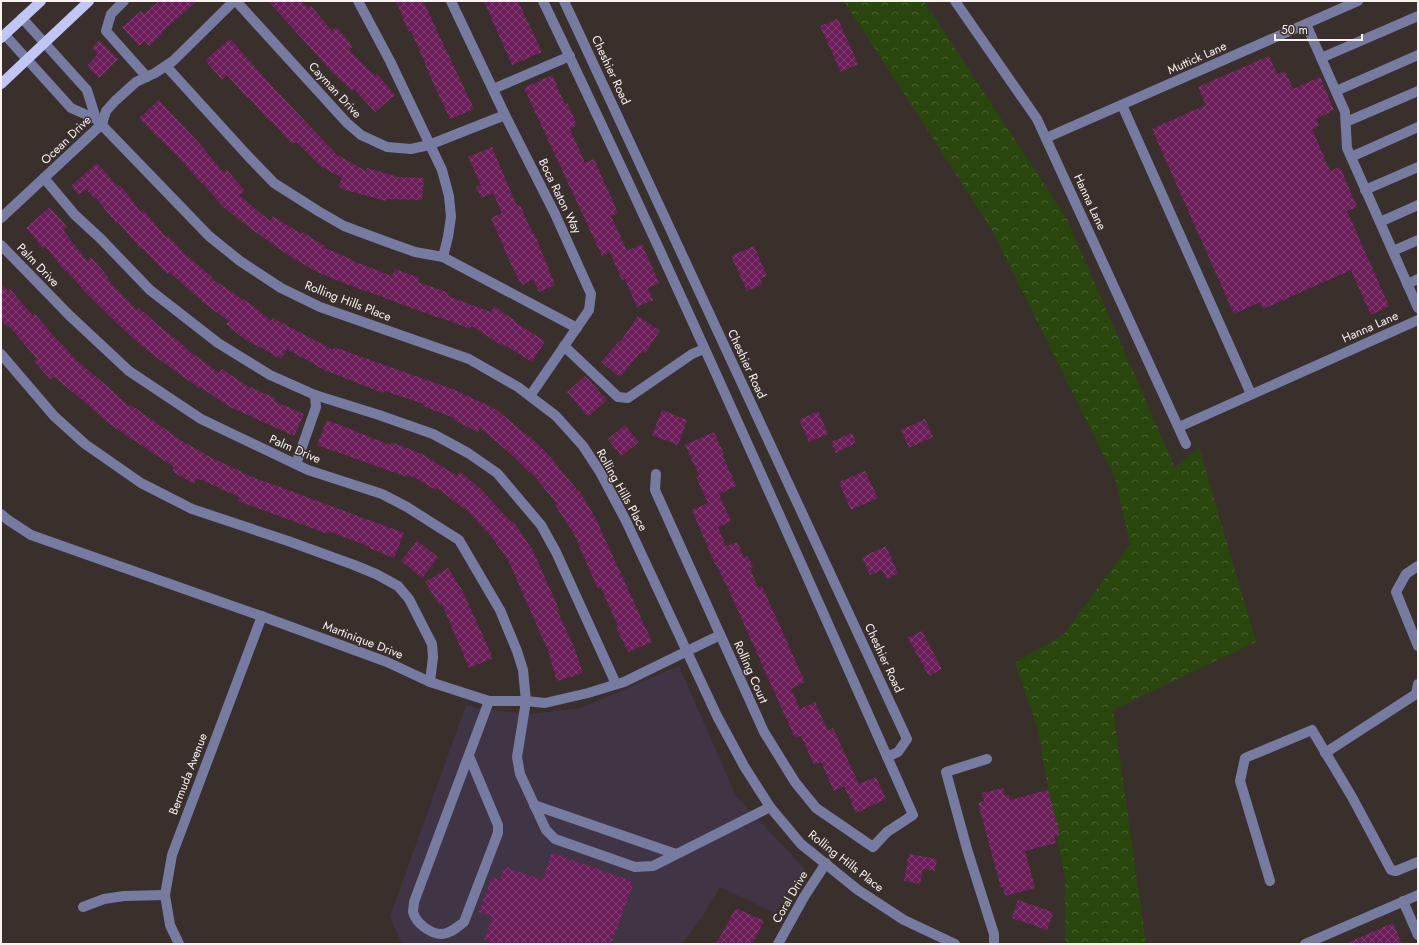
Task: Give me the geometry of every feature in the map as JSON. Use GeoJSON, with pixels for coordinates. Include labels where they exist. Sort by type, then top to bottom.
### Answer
{"type":"FeatureCollection","features":[{"type":"Feature","properties":{"kind":"main road"},"geometry":{"type":"LineString","coordinates":[[3,36],[41,1]]}},
{"type":"Feature","properties":{"kind":"main road"},"geometry":{"type":"LineString","coordinates":[[1,84],[89,1]]}},
{"type":"Feature","properties":{"kind":"street"},"geometry":{"type":"LineString","coordinates":[[124,1],[110,14],[106,31],[147,77]]}},
{"type":"Feature","properties":{"kind":"street","name":"Ocean Drive"},"geometry":{"type":"LineString","coordinates":[[1,218],[44,178],[99,121],[114,101],[136,82],[173,61],[235,1]]}},
{"type":"Feature","properties":{"kind":"street","name":"Cayman Drive"},"geometry":{"type":"LineString","coordinates":[[235,1],[347,123],[361,134],[387,146],[411,149],[429,145],[505,115]]}},
{"type":"Feature","properties":{"kind":"street"},"geometry":{"type":"LineString","coordinates":[[358,1],[390,60],[442,170],[449,196],[451,217],[443,257]]}},
{"type":"Feature","properties":{"kind":"street","name":"Boca Raton Way"},"geometry":{"type":"LineString","coordinates":[[451,1],[505,115],[555,214],[591,294],[589,310],[530,396]]}},
{"type":"Feature","properties":{"kind":"street"},"geometry":{"type":"LineString","coordinates":[[543,1],[570,56],[704,349],[887,757]]}},
{"type":"Feature","properties":{"kind":"street","name":"Cheshier Road"},"geometry":{"type":"LineString","coordinates":[[564,1],[906,739],[898,752],[887,757]]}},
{"type":"Feature","properties":{"kind":"street","name":"Hanna Lane"},"geometry":{"type":"LineString","coordinates":[[955,1],[1037,119],[1186,444]]}},
{"type":"Feature","properties":{"kind":"street","name":"Muttick Lane"},"geometry":{"type":"LineString","coordinates":[[1046,138],[1358,1]]}},
{"type":"Feature","properties":{"kind":"street"},"geometry":{"type":"LineString","coordinates":[[1321,58],[1418,16]]}},
{"type":"Feature","properties":{"kind":"street","name":"Rolling Hills Place"},"geometry":{"type":"LineString","coordinates":[[22,18],[87,90],[99,121]]}},
{"type":"Feature","properties":{"kind":"street"},"geometry":{"type":"LineString","coordinates":[[1306,24],[1345,112],[1347,148],[1418,308]]}},
{"type":"Feature","properties":{"kind":"street","name":"Rolling Hills Place"},"geometry":{"type":"LineString","coordinates":[[3,36],[28,59],[71,108],[99,121],[209,236],[240,261],[281,288],[320,307],[469,359],[518,386],[556,416],[583,446],[600,472],[626,521],[717,716],[744,766],[770,807],[801,844],[858,890],[904,920],[955,944]]}},
{"type":"Feature","properties":{"kind":"street"},"geometry":{"type":"LineString","coordinates":[[1336,91],[1418,55]]}},
{"type":"Feature","properties":{"kind":"street"},"geometry":{"type":"LineString","coordinates":[[493,89],[570,56]]}},
{"type":"Feature","properties":{"kind":"street"},"geometry":{"type":"LineString","coordinates":[[166,66],[247,156],[274,183],[344,226],[415,252],[443,257],[577,328]]}},
{"type":"Feature","properties":{"kind":"street"},"geometry":{"type":"LineString","coordinates":[[1346,122],[1418,91]]}},
{"type":"Feature","properties":{"kind":"street"},"geometry":{"type":"LineString","coordinates":[[1122,105],[1251,394]]}},
{"type":"Feature","properties":{"kind":"street"},"geometry":{"type":"LineString","coordinates":[[1351,157],[1418,127]]}},
{"type":"Feature","properties":{"kind":"street"},"geometry":{"type":"LineString","coordinates":[[1366,190],[1418,167]]}},
{"type":"Feature","properties":{"kind":"street"},"geometry":{"type":"LineString","coordinates":[[44,178],[75,215],[100,238],[150,290],[218,343],[270,375],[315,395],[433,434],[468,453],[497,473],[541,525],[556,552],[616,684]]}},
{"type":"Feature","properties":{"kind":"street"},"geometry":{"type":"LineString","coordinates":[[1380,222],[1418,205]]}},
{"type":"Feature","properties":{"kind":"street"},"geometry":{"type":"LineString","coordinates":[[1393,251],[1418,240]]}},
{"type":"Feature","properties":{"kind":"street","name":"Palm Drive"},"geometry":{"type":"LineString","coordinates":[[1,245],[69,316],[129,371],[201,419],[308,470],[382,494],[407,507],[459,540],[500,610],[517,651],[523,670],[526,701],[518,757],[520,774],[546,830],[556,839],[636,867],[653,866],[770,807]]}},
{"type":"Feature","properties":{"kind":"street"},"geometry":{"type":"LineString","coordinates":[[1407,284],[1418,280]]}},
{"type":"Feature","properties":{"kind":"street","name":"Hanna Lane"},"geometry":{"type":"LineString","coordinates":[[1179,427],[1418,320]]}},
{"type":"Feature","properties":{"kind":"street"},"geometry":{"type":"LineString","coordinates":[[564,346],[618,397],[628,398],[692,354],[704,349]]}},
{"type":"Feature","properties":{"kind":"street"},"geometry":{"type":"LineString","coordinates":[[1,354],[54,416],[85,444],[141,483],[192,509],[354,565],[376,574],[398,586],[409,599],[432,644],[433,657],[430,682]]}},
{"type":"Feature","properties":{"kind":"street"},"geometry":{"type":"LineString","coordinates":[[296,464],[316,407],[315,395]]}},
{"type":"Feature","properties":{"kind":"street","name":"Rolling Court"},"geometry":{"type":"LineString","coordinates":[[656,474],[655,490],[764,732],[795,782],[816,808],[873,847],[887,832],[913,815],[887,757]]}},
{"type":"Feature","properties":{"kind":"street","name":"Martinique Drive"},"geometry":{"type":"LineString","coordinates":[[1,514],[31,535],[262,616],[387,662],[430,682],[489,701],[526,701],[545,703],[588,693],[624,682],[720,635]]}},
{"type":"Feature","properties":{"kind":"street"},"geometry":{"type":"LineString","coordinates":[[1418,566],[1406,574],[1396,592],[1418,646]]}},
{"type":"Feature","properties":{"kind":"street","name":"Bermuda Avenue"},"geometry":{"type":"LineString","coordinates":[[179,944],[170,925],[165,895],[172,855],[262,616]]}},
{"type":"Feature","properties":{"kind":"street"},"geometry":{"type":"LineString","coordinates":[[1325,753],[1416,694],[1418,684]]}},
{"type":"Feature","properties":{"kind":"street"},"geometry":{"type":"LineString","coordinates":[[469,756],[498,825],[498,833],[464,922],[453,931],[442,934],[429,932],[420,923],[413,912],[414,902],[489,701]]}},
{"type":"Feature","properties":{"kind":"street"},"geometry":{"type":"LineString","coordinates":[[1270,881],[1240,781],[1245,758],[1312,730],[1352,797],[1391,870],[1396,871],[1418,862]]}},
{"type":"Feature","properties":{"kind":"street"},"geometry":{"type":"LineString","coordinates":[[987,759],[946,772],[966,849],[994,934],[994,944]]}},
{"type":"Feature","properties":{"kind":"street"},"geometry":{"type":"LineString","coordinates":[[534,805],[676,854]]}},
{"type":"Feature","properties":{"kind":"street","name":"Coral Drive"},"geometry":{"type":"LineString","coordinates":[[778,944],[804,897],[826,863]]}},
{"type":"Feature","properties":{"kind":"street"},"geometry":{"type":"LineString","coordinates":[[83,907],[104,899],[124,896],[165,895]]}},
{"type":"Feature","properties":{"kind":"street"},"geometry":{"type":"LineString","coordinates":[[1305,944],[1418,895]]}},
{"type":"Feature","properties":{"kind":"street"},"geometry":{"type":"LineString","coordinates":[[1403,901],[1418,935]]}},
{"type":"Feature","properties":{"kind":"shaded area"},"geometry":{"type":"Polygon","coordinates":[[[679,666],[736,796],[805,869],[775,913],[720,887],[704,914],[682,944],[402,944],[390,917],[466,705],[480,709],[530,714],[581,708],[679,666]]]}},
{"type":"Feature","properties":{"kind":"green space"},"geometry":{"type":"Polygon","coordinates":[[[844,1],[924,1],[1067,219],[1175,468],[1199,447],[1256,642],[1113,710],[1146,944],[1065,944],[1065,879],[1037,727],[1015,663],[1064,634],[1130,544],[1115,478],[992,230],[844,1]]]}},
{"type":"Feature","properties":{"kind":"building"},"geometry":{"type":"Polygon","coordinates":[[[159,1],[197,1],[161,33],[162,34],[149,46],[145,41],[139,46],[122,27],[141,11],[144,14],[159,1]]]}},
{"type":"Feature","properties":{"kind":"building"},"geometry":{"type":"Polygon","coordinates":[[[268,1],[301,1],[308,8],[311,6],[332,31],[336,27],[353,46],[349,50],[375,76],[377,74],[395,95],[375,112],[354,89],[352,91],[333,73],[268,1]]]}},
{"type":"Feature","properties":{"kind":"building"},"geometry":{"type":"Polygon","coordinates":[[[396,1],[423,1],[474,109],[450,119],[396,1]]]}},
{"type":"Feature","properties":{"kind":"building"},"geometry":{"type":"Polygon","coordinates":[[[484,1],[518,1],[542,52],[512,65],[484,1]]]}},
{"type":"Feature","properties":{"kind":"building"},"geometry":{"type":"Polygon","coordinates":[[[838,19],[858,64],[841,72],[820,26],[838,19]]]}},
{"type":"Feature","properties":{"kind":"building"},"geometry":{"type":"Polygon","coordinates":[[[230,39],[337,155],[366,171],[367,168],[398,177],[424,178],[422,200],[387,199],[386,201],[345,190],[338,186],[342,178],[322,167],[296,142],[293,145],[227,75],[222,80],[205,60],[230,39]]]}},
{"type":"Feature","properties":{"kind":"building"},"geometry":{"type":"Polygon","coordinates":[[[99,40],[118,59],[99,78],[87,66],[98,54],[92,48],[99,40]]]}},
{"type":"Feature","properties":{"kind":"building"},"geometry":{"type":"Polygon","coordinates":[[[1269,56],[1277,74],[1285,71],[1293,89],[1320,77],[1334,110],[1316,119],[1319,126],[1312,129],[1330,171],[1340,167],[1357,207],[1347,211],[1389,306],[1371,315],[1351,270],[1263,309],[1260,302],[1234,314],[1152,129],[1206,105],[1198,87],[1269,56]]]}},
{"type":"Feature","properties":{"kind":"building"},"geometry":{"type":"Polygon","coordinates":[[[552,75],[565,104],[567,103],[577,125],[570,129],[585,163],[594,159],[618,213],[611,216],[627,251],[642,244],[659,283],[648,288],[653,300],[637,307],[625,279],[622,280],[610,252],[602,256],[524,88],[552,75]]]}},
{"type":"Feature","properties":{"kind":"building"},"geometry":{"type":"Polygon","coordinates":[[[159,100],[199,143],[224,173],[227,170],[245,191],[239,195],[270,221],[273,216],[301,234],[302,232],[325,246],[325,248],[392,276],[395,269],[419,278],[418,282],[449,293],[448,296],[491,312],[494,306],[517,322],[516,323],[545,341],[532,362],[503,344],[502,346],[472,326],[470,329],[344,283],[315,271],[288,255],[222,206],[203,183],[202,184],[181,160],[139,118],[159,100]]]}},
{"type":"Feature","properties":{"kind":"building"},"geometry":{"type":"Polygon","coordinates":[[[492,147],[517,206],[520,205],[533,234],[534,233],[555,285],[539,292],[533,279],[522,285],[514,271],[491,218],[502,213],[493,193],[481,198],[476,187],[481,185],[468,157],[492,147]]]}},
{"type":"Feature","properties":{"kind":"building"},"geometry":{"type":"Polygon","coordinates":[[[97,163],[118,187],[120,185],[141,212],[143,210],[166,237],[168,236],[185,254],[212,277],[211,278],[245,301],[246,300],[271,321],[273,318],[333,350],[334,347],[455,390],[497,410],[529,436],[548,454],[578,491],[579,490],[595,517],[652,642],[628,652],[616,627],[618,626],[601,588],[598,589],[574,534],[555,505],[557,504],[532,473],[531,474],[512,455],[480,428],[478,432],[454,420],[454,418],[423,406],[424,404],[384,391],[383,393],[324,370],[287,349],[281,359],[243,338],[226,324],[229,321],[202,302],[169,272],[167,274],[142,248],[141,249],[117,221],[116,223],[96,198],[95,199],[86,189],[79,195],[71,186],[97,163]]]}},
{"type":"Feature","properties":{"kind":"building"},"geometry":{"type":"Polygon","coordinates":[[[50,207],[67,227],[63,230],[87,261],[91,257],[109,278],[107,279],[137,310],[139,308],[186,347],[185,348],[219,373],[222,369],[250,388],[275,398],[274,401],[304,414],[294,436],[230,407],[200,387],[199,388],[149,352],[122,328],[89,296],[66,270],[65,271],[45,246],[43,248],[26,228],[50,207]]]}},
{"type":"Feature","properties":{"kind":"building"},"geometry":{"type":"Polygon","coordinates":[[[754,246],[767,276],[760,279],[763,284],[747,291],[731,256],[754,246]]]}},
{"type":"Feature","properties":{"kind":"building"},"geometry":{"type":"Polygon","coordinates":[[[1,284],[8,291],[10,289],[33,316],[35,314],[78,362],[130,407],[131,405],[182,441],[242,473],[404,533],[394,558],[329,531],[328,534],[238,501],[239,497],[197,478],[194,484],[172,471],[174,467],[108,423],[54,377],[51,380],[34,361],[37,359],[9,326],[7,327],[1,319],[1,284]]]}},
{"type":"Feature","properties":{"kind":"building"},"geometry":{"type":"Polygon","coordinates":[[[638,316],[660,331],[645,353],[642,351],[620,377],[601,362],[619,341],[620,342],[638,316]]]}},
{"type":"Feature","properties":{"kind":"building"},"geometry":{"type":"Polygon","coordinates":[[[585,376],[607,400],[588,417],[567,392],[585,376]]]}},
{"type":"Feature","properties":{"kind":"building"},"geometry":{"type":"Polygon","coordinates":[[[662,410],[687,420],[678,445],[652,435],[662,410]]]}},
{"type":"Feature","properties":{"kind":"building"},"geometry":{"type":"Polygon","coordinates":[[[818,411],[828,434],[809,442],[799,420],[818,411]]]}},
{"type":"Feature","properties":{"kind":"building"},"geometry":{"type":"Polygon","coordinates":[[[925,419],[933,437],[909,448],[901,430],[925,419]]]}},
{"type":"Feature","properties":{"kind":"building"},"geometry":{"type":"Polygon","coordinates":[[[327,420],[390,445],[391,442],[422,454],[457,476],[460,472],[481,489],[511,522],[513,521],[532,549],[559,609],[557,610],[574,647],[583,673],[557,681],[550,655],[508,560],[491,536],[465,508],[464,509],[437,488],[436,490],[408,474],[407,477],[317,445],[327,420]]]}},
{"type":"Feature","properties":{"kind":"building"},"geometry":{"type":"Polygon","coordinates":[[[625,425],[639,442],[621,456],[608,439],[625,425]]]}},
{"type":"Feature","properties":{"kind":"building"},"geometry":{"type":"Polygon","coordinates":[[[714,432],[736,486],[719,494],[731,521],[718,527],[726,546],[737,542],[744,558],[748,556],[753,567],[750,568],[758,588],[762,586],[805,682],[791,689],[800,709],[815,702],[828,731],[833,728],[859,784],[876,777],[886,799],[856,813],[844,786],[834,791],[821,762],[814,765],[801,736],[795,738],[730,593],[715,564],[692,510],[708,503],[696,477],[699,475],[685,445],[714,432]]]}},
{"type":"Feature","properties":{"kind":"building"},"geometry":{"type":"Polygon","coordinates":[[[852,433],[856,443],[836,453],[831,442],[852,433]]]}},
{"type":"Feature","properties":{"kind":"building"},"geometry":{"type":"Polygon","coordinates":[[[865,471],[878,498],[851,510],[839,482],[865,471]]]}},
{"type":"Feature","properties":{"kind":"building"},"geometry":{"type":"Polygon","coordinates":[[[417,541],[438,557],[422,578],[401,561],[417,541]]]}},
{"type":"Feature","properties":{"kind":"building"},"geometry":{"type":"Polygon","coordinates":[[[886,546],[898,574],[887,579],[882,570],[870,575],[862,557],[886,546]]]}},
{"type":"Feature","properties":{"kind":"building"},"geometry":{"type":"Polygon","coordinates":[[[448,568],[462,590],[493,658],[469,668],[442,604],[440,606],[425,582],[448,568]]]}},
{"type":"Feature","properties":{"kind":"building"},"geometry":{"type":"Polygon","coordinates":[[[922,631],[942,669],[929,676],[908,638],[922,631]]]}},
{"type":"Feature","properties":{"kind":"building"},"geometry":{"type":"Polygon","coordinates":[[[1003,788],[1005,796],[1009,795],[1010,800],[1048,790],[1060,835],[1054,836],[1056,843],[1025,851],[1035,888],[1005,896],[1003,887],[1001,888],[978,803],[984,801],[982,793],[1003,788]]]}},
{"type":"Feature","properties":{"kind":"building"},"geometry":{"type":"Polygon","coordinates":[[[552,853],[634,882],[611,944],[490,944],[491,942],[484,940],[493,917],[479,912],[492,877],[500,880],[505,867],[542,880],[552,853]]]}},
{"type":"Feature","properties":{"kind":"building"},"geometry":{"type":"Polygon","coordinates":[[[909,854],[937,859],[935,871],[923,869],[920,884],[904,881],[909,854]]]}},
{"type":"Feature","properties":{"kind":"building"},"geometry":{"type":"Polygon","coordinates":[[[1018,900],[1053,912],[1047,930],[1012,918],[1018,900]]]}},
{"type":"Feature","properties":{"kind":"building"},"geometry":{"type":"Polygon","coordinates":[[[736,908],[764,921],[752,944],[716,944],[736,908]]]}},
{"type":"Feature","properties":{"kind":"building"},"geometry":{"type":"Polygon","coordinates":[[[1393,923],[1402,944],[1345,944],[1393,923]]]}}]}
